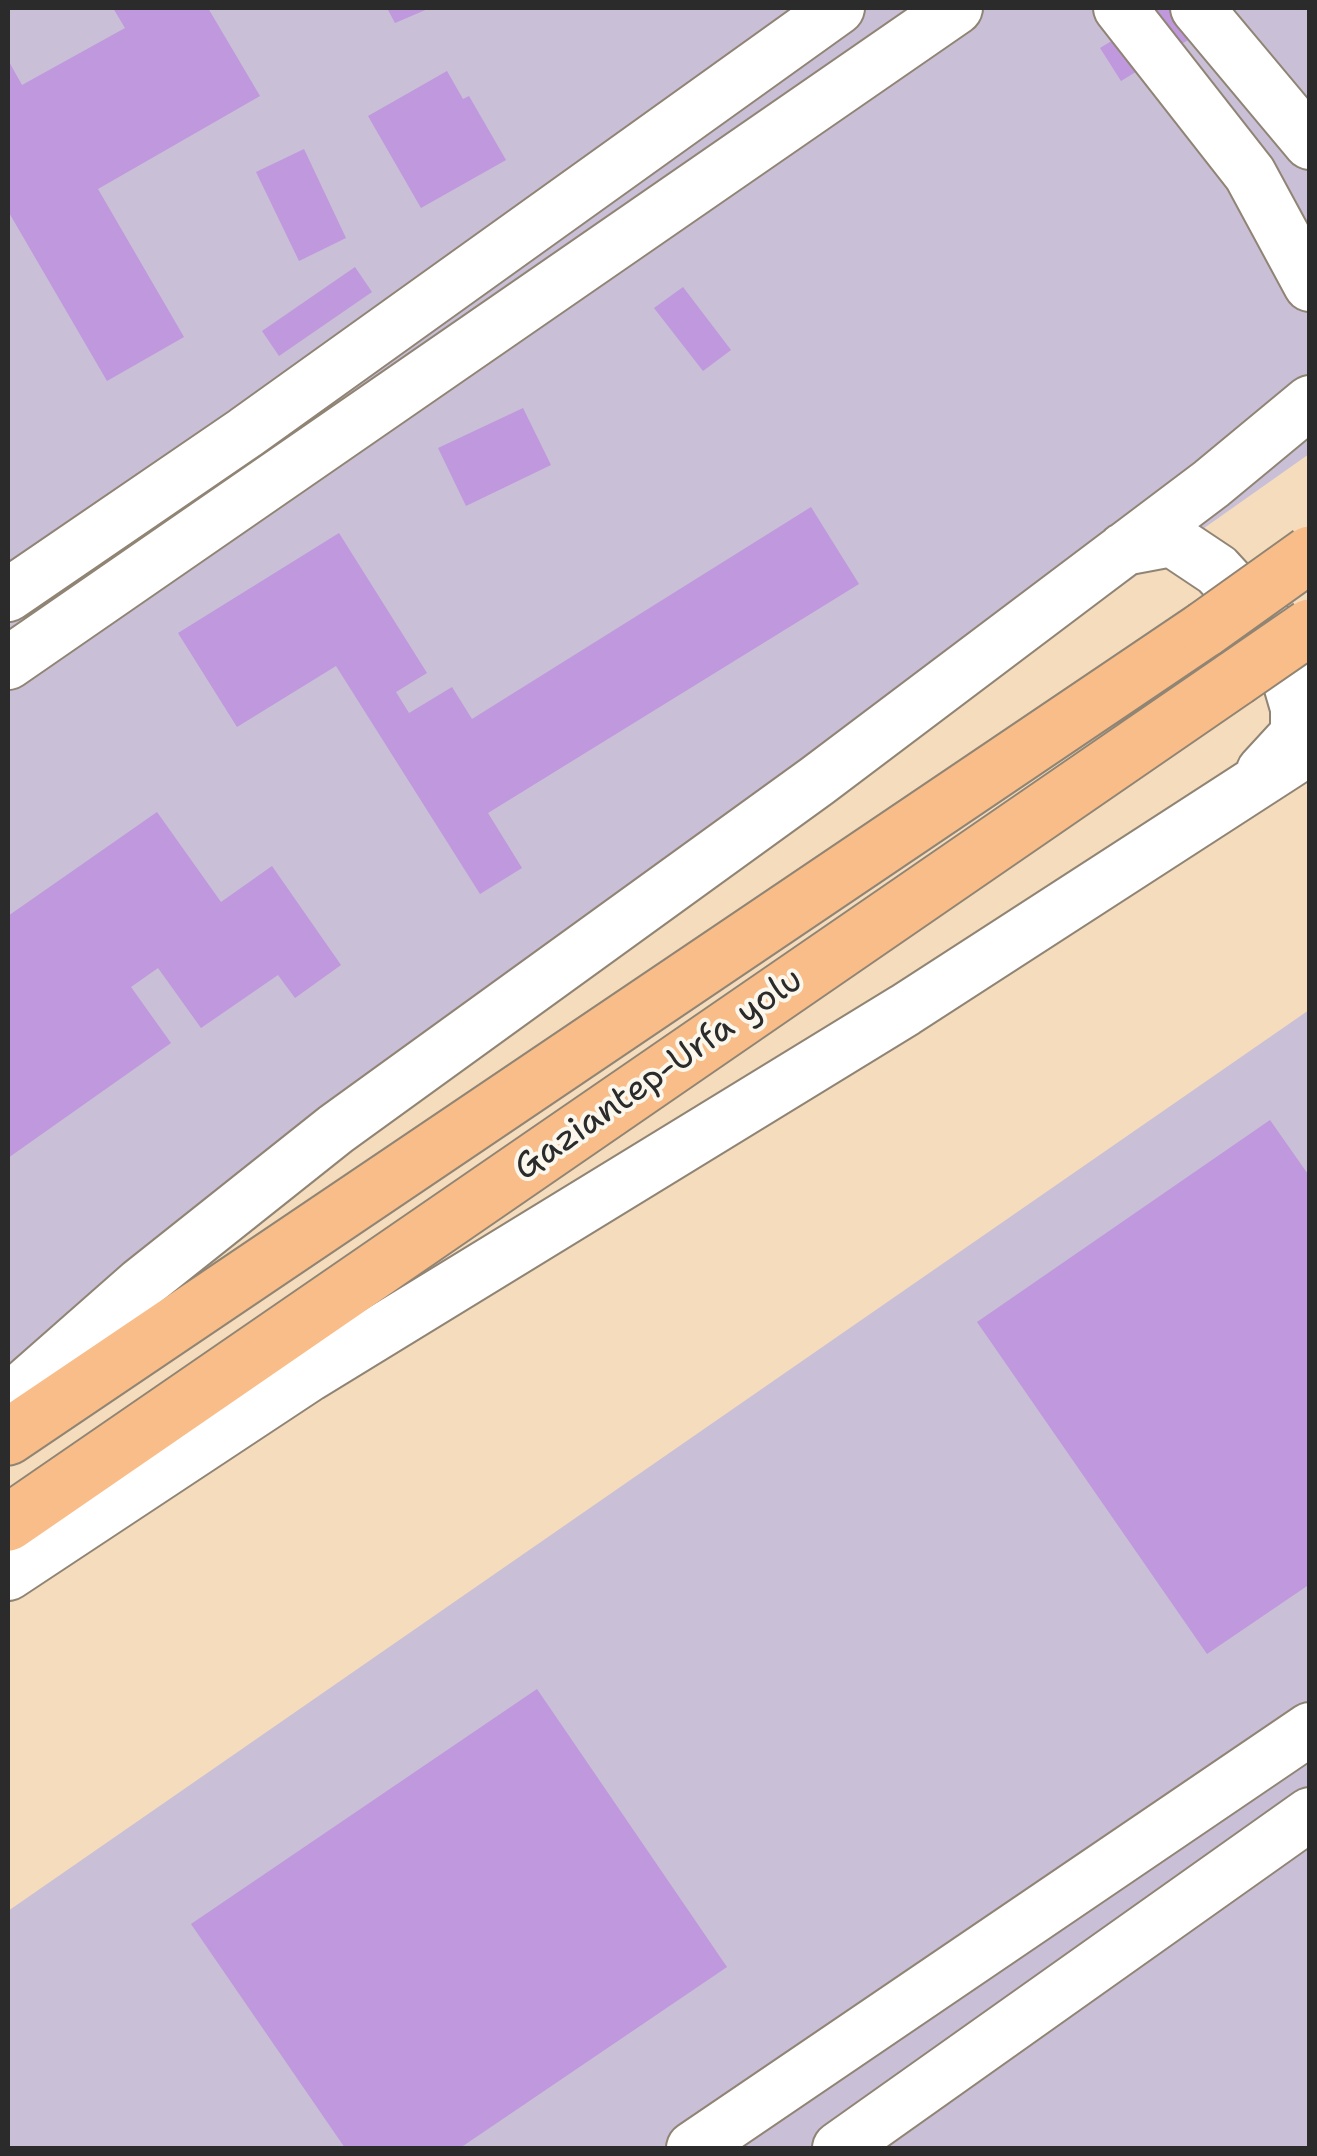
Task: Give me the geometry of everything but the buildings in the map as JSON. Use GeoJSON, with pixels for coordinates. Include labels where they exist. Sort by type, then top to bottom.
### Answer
{"type":"FeatureCollection","features":[{"type":"Feature","properties":{"kind":"highway","name":"Gaziantep-Urfa yolu"},"geometry":{"type":"LineString","coordinates":[[8,1436],[1205,629],[1310,554]]}},
{"type":"Feature","properties":{"kind":"highway","name":"Gaziantep-Urfa yolu"},"geometry":{"type":"LineString","coordinates":[[8,1522],[1310,627]]}},
{"type":"Feature","properties":{"kind":"street"},"geometry":{"type":"LineString","coordinates":[[8,595],[245,433],[838,8]]}},
{"type":"Feature","properties":{"kind":"street"},"geometry":{"type":"LineString","coordinates":[[8,663],[956,8]]}},
{"type":"Feature","properties":{"kind":"street"},"geometry":{"type":"LineString","coordinates":[[1120,8],[1250,174],[1310,285]]}},
{"type":"Feature","properties":{"kind":"street"},"geometry":{"type":"LineString","coordinates":[[1196,8],[1310,142]]}},
{"type":"Feature","properties":{"kind":"street"},"geometry":{"type":"LineString","coordinates":[[8,1401],[141,1284],[336,1129],[818,780],[1124,549],[1310,402]]}},
{"type":"Feature","properties":{"kind":"street"},"geometry":{"type":"LineString","coordinates":[[1124,549],[1172,540],[1217,570],[1274,633],[1297,708],[1297,734],[1241,794]]}},
{"type":"Feature","properties":{"kind":"street"},"geometry":{"type":"LineString","coordinates":[[8,1574],[309,1375],[905,1010],[1310,748]]}},
{"type":"Feature","properties":{"kind":"street"},"geometry":{"type":"LineString","coordinates":[[693,2148],[1310,1729]]}},
{"type":"Feature","properties":{"kind":"street"},"geometry":{"type":"LineString","coordinates":[[839,2148],[1310,1814]]}},
{"type":"Feature","properties":{"kind":"shaded area"},"geometry":{"type":"Polygon","coordinates":[[[8,8],[1309,8],[1309,454],[8,1372],[8,8]]]}},
{"type":"Feature","properties":{"kind":"shaded area"},"geometry":{"type":"Polygon","coordinates":[[[1309,1010],[1309,2148],[8,2148],[8,1911],[1309,1010]]]}}]}
